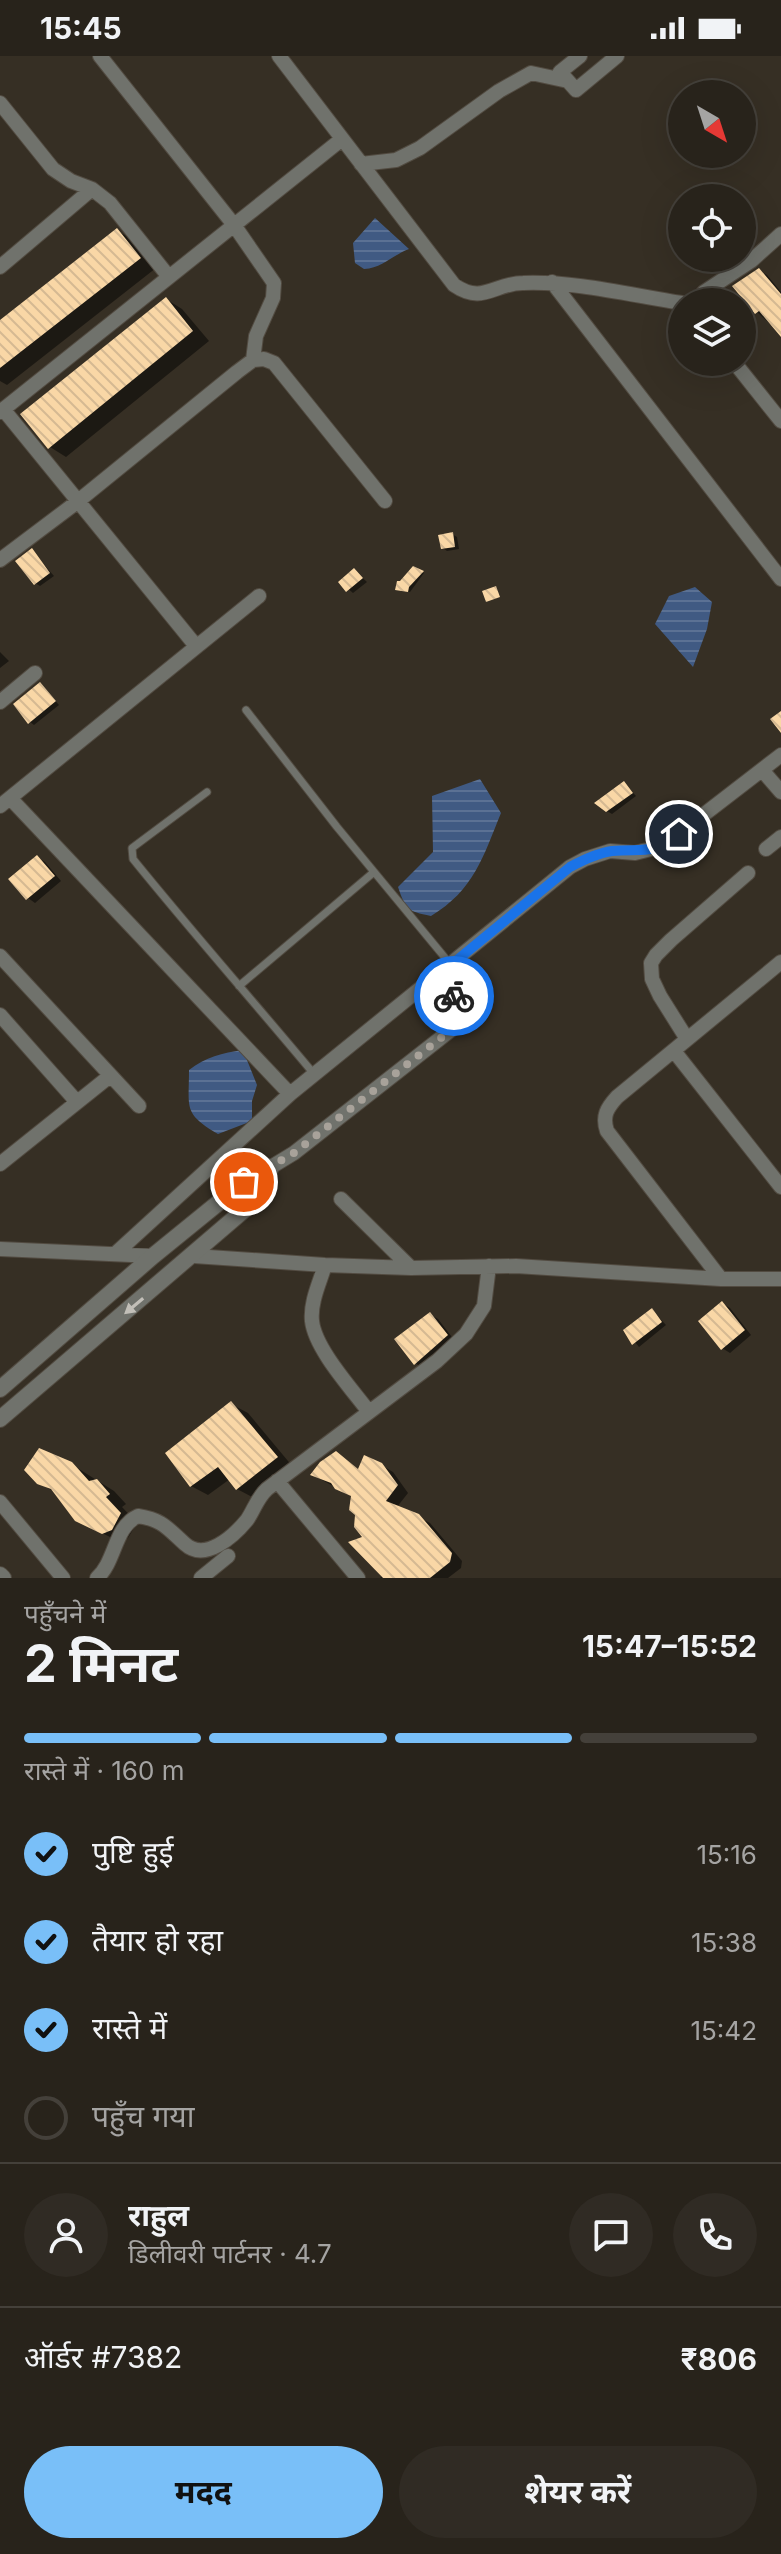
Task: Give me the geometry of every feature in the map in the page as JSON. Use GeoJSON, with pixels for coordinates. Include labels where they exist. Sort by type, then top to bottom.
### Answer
{"type":"FeatureCollection","features":[{"type":"Feature","properties":{"kind":"street"},"geometry":{"type":"LineString","coordinates":[[100,56],[234,225],[274,283],[273,298],[256,336],[253,360]]}},
{"type":"Feature","properties":{"kind":"street"},"geometry":{"type":"LineString","coordinates":[[279,56],[454,285],[465,293],[477,295],[518,283],[552,282],[668,301]]}},
{"type":"Feature","properties":{"kind":"street"},"geometry":{"type":"LineString","coordinates":[[568,81],[580,56]]}},
{"type":"Feature","properties":{"kind":"street"},"geometry":{"type":"LineString","coordinates":[[361,164],[396,160],[420,148],[499,91],[531,73],[568,81],[617,56]]}},
{"type":"Feature","properties":{"kind":"street"},"geometry":{"type":"LineString","coordinates":[[0,103],[53,169],[71,181],[92,189],[110,203],[169,277]]}},
{"type":"Feature","properties":{"kind":"street"},"geometry":{"type":"LineString","coordinates":[[196,646],[2,410],[342,139]]}},
{"type":"Feature","properties":{"kind":"street"},"geometry":{"type":"LineString","coordinates":[[0,267],[92,189]]}},
{"type":"Feature","properties":{"kind":"street"},"geometry":{"type":"LineString","coordinates":[[712,288],[751,261],[781,234]]}},
{"type":"Feature","properties":{"kind":"street"},"geometry":{"type":"LineString","coordinates":[[552,282],[781,579]]}},
{"type":"Feature","properties":{"kind":"street"},"geometry":{"type":"LineString","coordinates":[[0,560],[253,360],[264,359],[274,363],[385,501]]}},
{"type":"Feature","properties":{"kind":"street"},"geometry":{"type":"LineString","coordinates":[[746,376],[779,413]]}},
{"type":"Feature","properties":{"kind":"street"},"geometry":{"type":"LineString","coordinates":[[259,596],[5,802],[290,1094]]}},
{"type":"Feature","properties":{"kind":"street"},"geometry":{"type":"LineString","coordinates":[[0,702],[35,673]]}},
{"type":"Feature","properties":{"kind":"street"},"geometry":{"type":"LineString","coordinates":[[115,1254],[290,1094],[570,867],[610,851],[635,853],[663,846],[781,755]]}},
{"type":"Feature","properties":{"kind":"street"},"geometry":{"type":"LineString","coordinates":[[762,770],[781,792]]}},
{"type":"Feature","properties":{"kind":"street"},"geometry":{"type":"LineString","coordinates":[[766,849],[781,837]]}},
{"type":"Feature","properties":{"kind":"street"},"geometry":{"type":"LineString","coordinates":[[687,1039],[660,996],[652,979],[651,963],[656,955],[748,873]]}},
{"type":"Feature","properties":{"kind":"street"},"geometry":{"type":"LineString","coordinates":[[0,956],[139,1106]]}},
{"type":"Feature","properties":{"kind":"street"},"geometry":{"type":"LineString","coordinates":[[721,1279],[607,1131],[604,1122],[606,1111],[617,1097],[781,962]]}},
{"type":"Feature","properties":{"kind":"street"},"geometry":{"type":"LineString","coordinates":[[0,1389],[153,1256],[244,1182],[294,1153],[456,1026],[451,965]]}},
{"type":"Feature","properties":{"kind":"street"},"geometry":{"type":"LineString","coordinates":[[0,1015],[77,1102]]}},
{"type":"Feature","properties":{"kind":"street"},"geometry":{"type":"LineString","coordinates":[[674,1051],[781,1186]]}},
{"type":"Feature","properties":{"kind":"street"},"geometry":{"type":"LineString","coordinates":[[0,1164],[110,1076]]}},
{"type":"Feature","properties":{"kind":"street"},"geometry":{"type":"LineString","coordinates":[[0,1419],[194,1256],[258,1198],[271,1167]]}},
{"type":"Feature","properties":{"kind":"street"},"geometry":{"type":"LineString","coordinates":[[341,1199],[411,1268]]}},
{"type":"Feature","properties":{"kind":"street"},"geometry":{"type":"LineString","coordinates":[[0,1249],[153,1256]]}},
{"type":"Feature","properties":{"kind":"street"},"geometry":{"type":"LineString","coordinates":[[194,1256],[325,1265],[411,1268],[489,1266],[721,1279],[781,1279]]}},
{"type":"Feature","properties":{"kind":"street"},"geometry":{"type":"LineString","coordinates":[[325,1265],[313,1304],[315,1332],[369,1412]]}},
{"type":"Feature","properties":{"kind":"street"},"geometry":{"type":"LineString","coordinates":[[97,1578],[110,1563],[119,1537],[131,1519],[138,1516],[162,1522],[188,1547],[200,1552],[208,1551],[240,1527],[260,1496],[277,1481],[437,1361],[472,1326],[484,1306],[489,1266]]}},
{"type":"Feature","properties":{"kind":"street"},"geometry":{"type":"LineString","coordinates":[[277,1481],[358,1578]]}},
{"type":"Feature","properties":{"kind":"street"},"geometry":{"type":"LineString","coordinates":[[0,1502],[63,1578]]}},
{"type":"Feature","properties":{"kind":"street"},"geometry":{"type":"LineString","coordinates":[[201,1578],[228,1556]]}},
{"type":"Feature","properties":{"kind":"lane"},"geometry":{"type":"LineString","coordinates":[[246,710],[451,965]]}},
{"type":"Feature","properties":{"kind":"lane"},"geometry":{"type":"LineString","coordinates":[[207,792],[137,844],[131,853],[133,859],[314,1074]]}},
{"type":"Feature","properties":{"kind":"lane"},"geometry":{"type":"LineString","coordinates":[[239,986],[374,872]]}},
{"type":"Feature","properties":{"kind":"water"},"geometry":{"type":"Polygon","coordinates":[[[375,218],[409,249],[364,269],[355,263],[353,243],[375,218]]]}},
{"type":"Feature","properties":{"kind":"water"},"geometry":{"type":"Polygon","coordinates":[[[695,587],[712,602],[707,629],[693,667],[655,624],[669,596],[695,587]]]}},
{"type":"Feature","properties":{"kind":"water"},"geometry":{"type":"Polygon","coordinates":[[[480,779],[501,813],[482,858],[467,884],[446,906],[431,916],[412,911],[398,887],[433,852],[432,796],[480,779]]]}},
{"type":"Feature","properties":{"kind":"water"},"geometry":{"type":"Polygon","coordinates":[[[243,1050],[257,1085],[252,1101],[252,1121],[218,1134],[199,1121],[190,1109],[189,1070],[214,1056],[243,1050]]]}},
{"type":"Feature","properties":{"kind":"building"},"geometry":{"type":"Polygon","coordinates":[[[117,228],[141,258],[0,368],[0,320],[117,228]]]}},
{"type":"Feature","properties":{"kind":"building"},"geometry":{"type":"Polygon","coordinates":[[[759,268],[781,294],[781,337],[759,311],[756,313],[756,288],[732,286],[759,268]]]}},
{"type":"Feature","properties":{"kind":"building"},"geometry":{"type":"Polygon","coordinates":[[[166,297],[193,331],[48,449],[20,414],[166,297]]]}},
{"type":"Feature","properties":{"kind":"building"},"geometry":{"type":"Polygon","coordinates":[[[453,532],[455,547],[441,549],[438,535],[453,532]]]}},
{"type":"Feature","properties":{"kind":"building"},"geometry":{"type":"Polygon","coordinates":[[[32,548],[50,573],[34,585],[15,561],[32,548]]]}},
{"type":"Feature","properties":{"kind":"building"},"geometry":{"type":"Polygon","coordinates":[[[413,566],[424,571],[408,592],[395,590],[397,581],[413,566]]]}},
{"type":"Feature","properties":{"kind":"building"},"geometry":{"type":"Polygon","coordinates":[[[354,568],[363,578],[346,592],[338,582],[354,568]]]}},
{"type":"Feature","properties":{"kind":"building"},"geometry":{"type":"Polygon","coordinates":[[[496,586],[500,597],[486,602],[482,591],[496,586]]]}},
{"type":"Feature","properties":{"kind":"building"},"geometry":{"type":"Polygon","coordinates":[[[40,682],[56,701],[28,724],[13,704],[40,682]]]}},
{"type":"Feature","properties":{"kind":"building"},"geometry":{"type":"Polygon","coordinates":[[[781,711],[781,733],[770,719],[781,711]]]}},
{"type":"Feature","properties":{"kind":"building"},"geometry":{"type":"Polygon","coordinates":[[[624,781],[633,793],[606,812],[594,803],[624,781]]]}},
{"type":"Feature","properties":{"kind":"building"},"geometry":{"type":"Polygon","coordinates":[[[37,855],[55,876],[26,900],[8,879],[37,855]]]}},
{"type":"Feature","properties":{"kind":"building"},"geometry":{"type":"Polygon","coordinates":[[[722,1301],[745,1330],[721,1350],[698,1321],[722,1301]]]}},
{"type":"Feature","properties":{"kind":"building"},"geometry":{"type":"Polygon","coordinates":[[[652,1308],[662,1322],[632,1345],[623,1330],[652,1308]]]}},
{"type":"Feature","properties":{"kind":"building"},"geometry":{"type":"Polygon","coordinates":[[[430,1312],[448,1335],[414,1365],[394,1339],[430,1312]]]}},
{"type":"Feature","properties":{"kind":"building"},"geometry":{"type":"Polygon","coordinates":[[[231,1401],[278,1457],[236,1490],[218,1467],[190,1487],[165,1453],[231,1401]]]}},
{"type":"Feature","properties":{"kind":"building"},"geometry":{"type":"Polygon","coordinates":[[[39,1448],[72,1462],[89,1481],[97,1479],[110,1494],[106,1497],[121,1513],[112,1530],[102,1534],[75,1521],[51,1489],[37,1484],[24,1470],[39,1448]]]}},
{"type":"Feature","properties":{"kind":"building"},"geometry":{"type":"Polygon","coordinates":[[[336,1451],[358,1469],[364,1455],[382,1463],[398,1485],[386,1501],[419,1514],[452,1553],[450,1562],[430,1578],[383,1578],[348,1542],[362,1537],[354,1527],[355,1515],[349,1510],[351,1496],[335,1489],[331,1483],[310,1475],[320,1462],[336,1451]]]}},
{"type":"Feature","properties":{"kind":"way so far"},"geometry":{"type":"LineString","coordinates":[[244,1182],[294,1153],[456,1026],[454,996]]}},
{"type":"Feature","properties":{"kind":"route"},"geometry":{"type":"LineString","coordinates":[[454,996],[451,965],[570,867],[610,851],[650,851],[679,834]]}}]}
